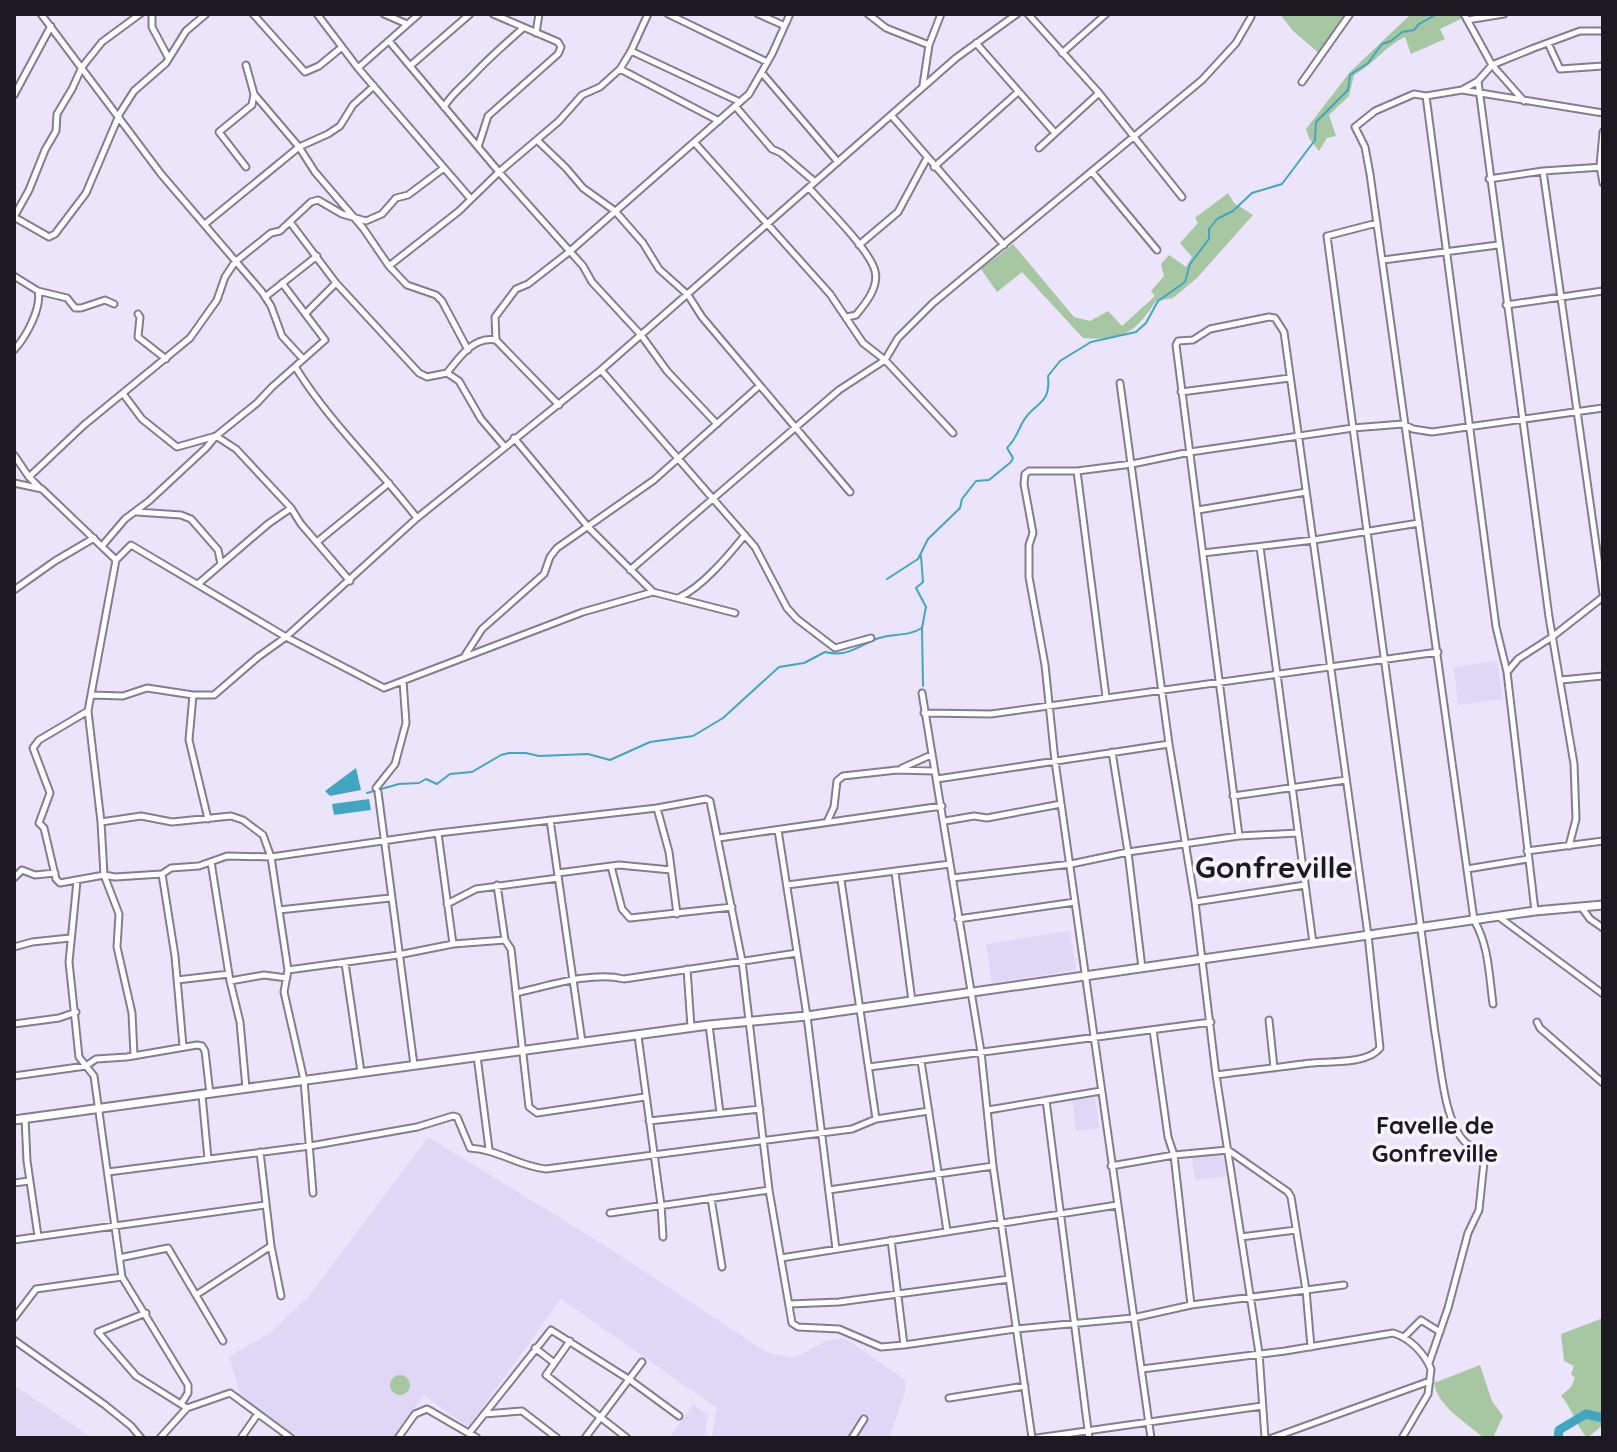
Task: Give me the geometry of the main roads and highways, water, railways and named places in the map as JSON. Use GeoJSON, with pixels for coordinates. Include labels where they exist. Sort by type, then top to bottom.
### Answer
{"type":"FeatureCollection","features":[{"type":"Feature","properties":{"kind":"water"},"geometry":{"type":"Polygon","coordinates":[[[356,768],[361,790],[330,796],[325,791],[356,768]]]}},
{"type":"Feature","properties":{"kind":"water"},"geometry":{"type":"Polygon","coordinates":[[[369,799],[371,810],[334,815],[332,804],[369,799]]]}},
{"type":"Feature","properties":{"kind":"waterway"},"geometry":{"type":"LineString","coordinates":[[887,579],[918,559],[928,539],[960,508],[962,499],[976,481],[989,480],[1011,462],[1013,458],[1007,448],[1028,414],[1045,398],[1048,376],[1060,361],[1091,342],[1136,332],[1146,323],[1158,301],[1185,282],[1190,264],[1209,239],[1209,229],[1217,219],[1233,211],[1252,193],[1282,184],[1315,140],[1316,122],[1348,90],[1350,75],[1368,63],[1382,44],[1402,32],[1414,30],[1437,14]]}},
{"type":"Feature","properties":{"kind":"waterway"},"geometry":{"type":"LineString","coordinates":[[367,793],[426,779],[437,784],[450,774],[472,772],[509,753],[539,756],[588,754],[610,760],[650,742],[693,736],[723,718],[779,667],[804,663],[825,652],[847,652],[879,638],[922,628],[926,607],[916,588],[923,582],[921,556]]}},
{"type":"Feature","properties":{"kind":"waterway"},"geometry":{"type":"LineString","coordinates":[[922,628],[923,686]]}},
{"type":"Feature","properties":{"kind":"waterway"},"geometry":{"type":"LineString","coordinates":[[1558,1438],[1559,1430],[1586,1414],[1603,1418]]}},
{"type":"Feature","properties":{"kind":"district","name":"Gonfreville"},"geometry":{"type":"Point","coordinates":[1274,867]}},
{"type":"Feature","properties":{"kind":"district","name":"Favelle de Gonfreville"},"geometry":{"type":"Point","coordinates":[1435,1139]}}]}
